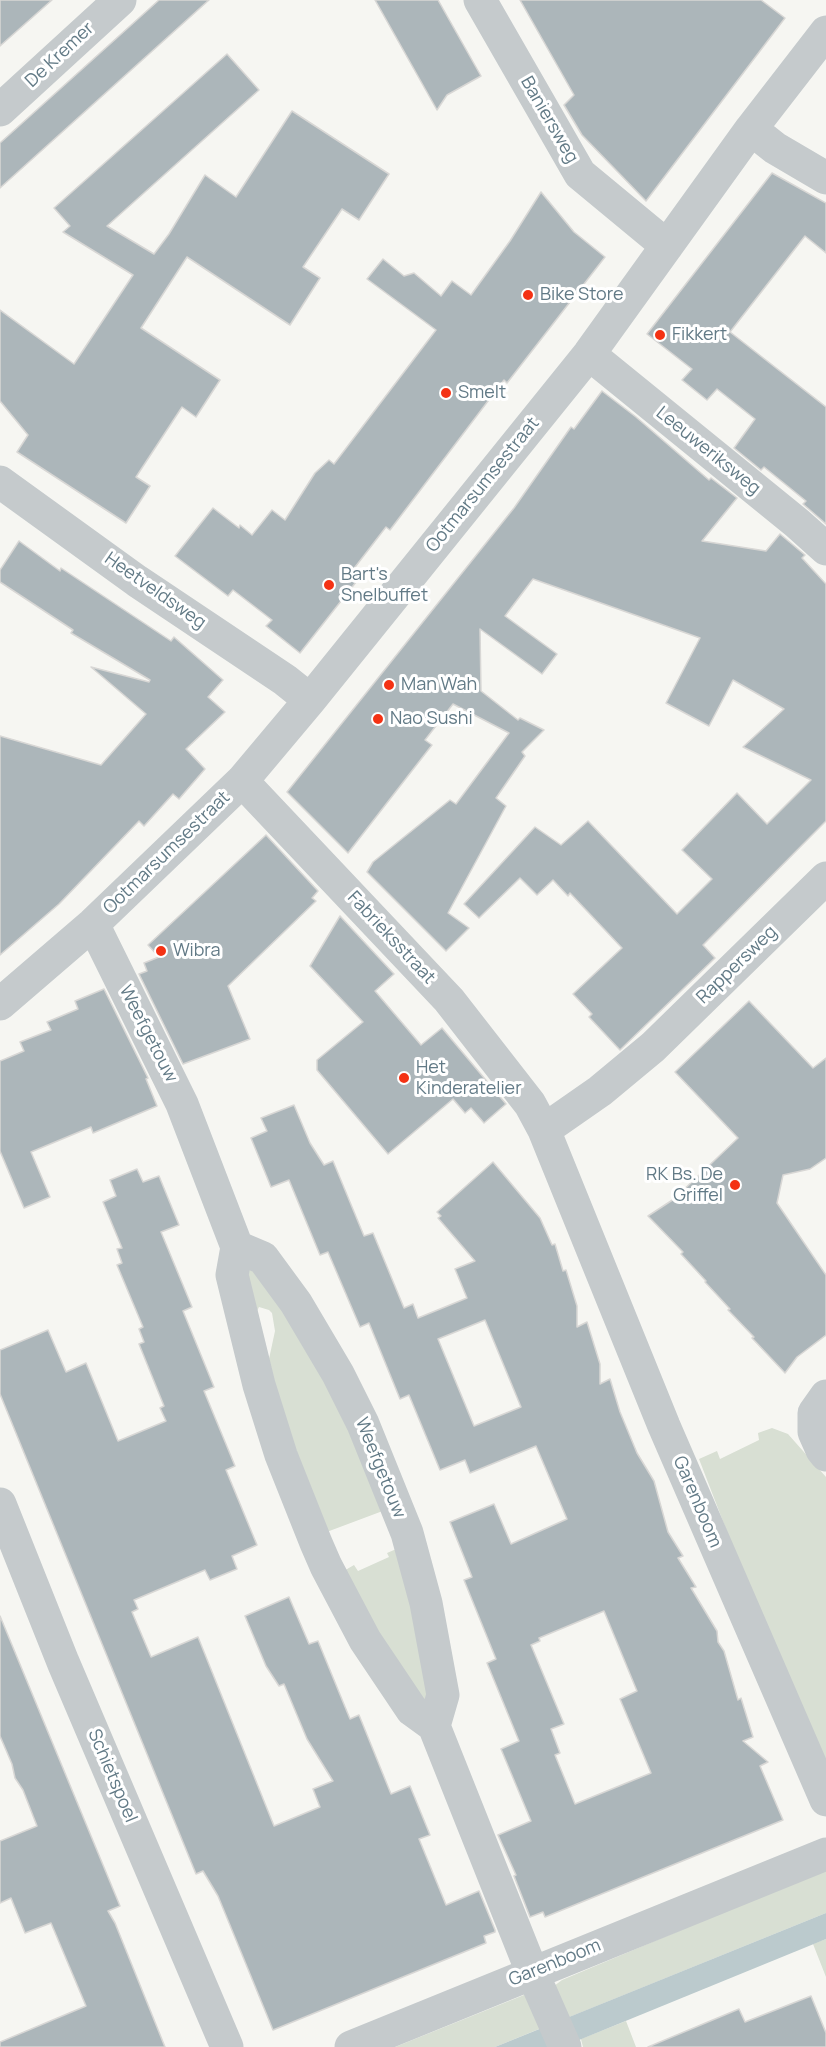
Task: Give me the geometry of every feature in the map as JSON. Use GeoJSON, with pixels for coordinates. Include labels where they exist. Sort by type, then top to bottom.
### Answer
{"type":"FeatureCollection","features":[{"type":"Feature","properties":{"kind":"street","name":"De Kremer"},"geometry":{"type":"LineString","coordinates":[[0,110],[120,0]]}},
{"type":"Feature","properties":{"kind":"street","name":"Baniersweg"},"geometry":{"type":"LineString","coordinates":[[480,0],[580,174],[667,246]]}},
{"type":"Feature","properties":{"kind":"street","name":"Ootmarsumsestraat"},"geometry":{"type":"LineString","coordinates":[[5,992],[93,924],[242,781],[589,354],[751,129],[826,32]]}},
{"type":"Feature","properties":{"kind":"street"},"geometry":{"type":"LineString","coordinates":[[751,129],[775,148],[826,178]]}},
{"type":"Feature","properties":{"kind":"street","name":"Leeuweriksweg"},"geometry":{"type":"LineString","coordinates":[[589,354],[826,549]]}},
{"type":"Feature","properties":{"kind":"street","name":"Heetveldsweg"},"geometry":{"type":"LineString","coordinates":[[0,482],[137,580],[285,680],[310,700]]}},
{"type":"Feature","properties":{"kind":"street","name":"Fabrieksstraat"},"geometry":{"type":"LineString","coordinates":[[242,781],[449,1000],[537,1117],[572,1203]]}},
{"type":"Feature","properties":{"kind":"street","name":"Rappersweg"},"geometry":{"type":"LineString","coordinates":[[537,1117],[600,1091],[653,1047],[824,883]]}},
{"type":"Feature","properties":{"kind":"street","name":"Weefgetouw"},"geometry":{"type":"LineString","coordinates":[[93,924],[182,1104],[237,1247],[232,1275],[253,1365],[280,1455],[316,1543],[365,1640],[412,1710],[434,1726],[443,1695],[426,1603],[407,1533],[363,1424],[338,1374],[296,1303],[263,1258],[237,1247]]}},
{"type":"Feature","properties":{"kind":"street","name":"Garenboom"},"geometry":{"type":"LineString","coordinates":[[572,1203],[664,1426],[826,1800]]}},
{"type":"Feature","properties":{"kind":"street"},"geometry":{"type":"LineString","coordinates":[[826,1396],[814,1413],[814,1432],[826,1455]]}},
{"type":"Feature","properties":{"kind":"street","name":"Schietspoel"},"geometry":{"type":"LineString","coordinates":[[0,1504],[63,1662],[227,2047]]}},
{"type":"Feature","properties":{"kind":"street"},"geometry":{"type":"LineString","coordinates":[[434,1726],[564,2047]]}},
{"type":"Feature","properties":{"kind":"street","name":"Garenboom"},"geometry":{"type":"LineString","coordinates":[[351,2047],[538,1986],[826,1854]]}},
{"type":"Feature","properties":{"kind":"shaded area"},"geometry":{"type":"Polygon","coordinates":[[[255,1267],[297,1320],[388,1509],[324,1533],[295,1464],[269,1359],[275,1331],[272,1313],[259,1307],[256,1313],[247,1275],[250,1269],[255,1267]]]}},
{"type":"Feature","properties":{"kind":"shaded area"},"geometry":{"type":"Polygon","coordinates":[[[772,1428],[788,1434],[826,1477],[826,1772],[699,1459],[717,1451],[720,1459],[759,1440],[758,1433],[772,1428]]]}},
{"type":"Feature","properties":{"kind":"shaded area"},"geometry":{"type":"Polygon","coordinates":[[[401,1547],[433,1693],[421,1703],[342,1572],[354,1565],[358,1571],[389,1557],[387,1553],[401,1547]]]}},
{"type":"Feature","properties":{"kind":"shaded area"},"geometry":{"type":"Polygon","coordinates":[[[826,1869],[826,1913],[562,2020],[554,1986],[562,1980],[826,1869]]]}},
{"type":"Feature","properties":{"kind":"shaded area"},"geometry":{"type":"Polygon","coordinates":[[[826,1913],[826,1939],[562,2047],[495,2047],[826,1913]]]}},
{"type":"Feature","properties":{"kind":"shaded area"},"geometry":{"type":"Polygon","coordinates":[[[826,1939],[826,1977],[813,1944],[826,1939]]]}},
{"type":"Feature","properties":{"kind":"shaded area"},"geometry":{"type":"Polygon","coordinates":[[[524,1995],[529,1997],[544,2027],[495,2047],[395,2047],[524,1995]]]}},
{"type":"Feature","properties":{"kind":"shaded area"},"geometry":{"type":"Polygon","coordinates":[[[626,2021],[636,2047],[583,2047],[581,2039],[626,2021]]]}},
{"type":"Feature","properties":{"kind":"building"},"geometry":{"type":"Polygon","coordinates":[[[0,0],[52,0],[0,46],[0,0]]]}},
{"type":"Feature","properties":{"kind":"building"},"geometry":{"type":"Polygon","coordinates":[[[159,0],[209,0],[0,188],[0,143],[159,0]]]}},
{"type":"Feature","properties":{"kind":"building"},"geometry":{"type":"Polygon","coordinates":[[[375,0],[438,0],[481,76],[447,95],[437,110],[375,0]]]}},
{"type":"Feature","properties":{"kind":"building"},"geometry":{"type":"Polygon","coordinates":[[[520,0],[761,0],[785,18],[646,201],[582,135],[564,105],[574,95],[520,0]]]}},
{"type":"Feature","properties":{"kind":"building"},"geometry":{"type":"Polygon","coordinates":[[[227,54],[259,90],[107,226],[154,254],[205,175],[236,197],[292,111],[389,174],[359,220],[342,209],[303,267],[320,278],[290,325],[187,257],[141,328],[220,380],[196,417],[182,407],[136,477],[150,486],[126,523],[17,452],[28,435],[0,401],[0,310],[74,364],[133,275],[63,232],[70,226],[54,208],[227,54]]]}},
{"type":"Feature","properties":{"kind":"building"},"geometry":{"type":"Polygon","coordinates":[[[772,173],[826,203],[826,253],[805,236],[730,332],[826,407],[826,524],[803,504],[806,501],[764,467],[761,470],[734,448],[755,419],[717,389],[707,400],[682,380],[692,369],[647,334],[772,173]]]}},
{"type":"Feature","properties":{"kind":"building"},"geometry":{"type":"Polygon","coordinates":[[[541,192],[574,232],[605,257],[507,383],[504,380],[390,530],[386,527],[352,571],[360,577],[300,653],[266,626],[272,620],[233,590],[228,596],[175,556],[213,508],[252,535],[272,510],[285,520],[315,473],[329,460],[334,464],[436,330],[367,279],[383,259],[404,276],[414,273],[441,296],[452,281],[471,295],[510,241],[541,192]]]}},
{"type":"Feature","properties":{"kind":"building"},"geometry":{"type":"Polygon","coordinates":[[[602,391],[709,480],[711,478],[737,498],[702,541],[766,551],[780,534],[805,555],[802,558],[826,584],[826,821],[703,945],[715,958],[620,1050],[589,1017],[592,1014],[573,994],[622,948],[570,893],[568,896],[553,880],[537,895],[520,878],[479,918],[464,904],[535,827],[561,845],[588,821],[677,914],[712,879],[682,850],[737,793],[767,824],[811,780],[743,747],[784,709],[733,680],[709,726],[666,703],[700,638],[533,579],[505,616],[557,654],[542,674],[480,629],[481,691],[518,720],[520,718],[544,730],[522,752],[525,756],[496,798],[506,806],[448,913],[469,928],[446,951],[367,872],[373,862],[450,800],[456,804],[509,733],[453,704],[425,740],[432,745],[348,853],[287,792],[514,508],[571,427],[574,429],[602,391]]]}},
{"type":"Feature","properties":{"kind":"building"},"geometry":{"type":"Polygon","coordinates":[[[19,541],[60,571],[61,568],[171,641],[174,637],[223,680],[208,697],[225,712],[186,749],[205,769],[179,799],[173,794],[144,826],[139,821],[59,904],[0,955],[0,736],[101,765],[146,714],[91,667],[149,682],[150,680],[71,633],[73,630],[0,582],[0,570],[19,541]]]}},
{"type":"Feature","properties":{"kind":"building"},"geometry":{"type":"Polygon","coordinates":[[[266,835],[318,891],[312,898],[316,901],[228,986],[250,1039],[183,1064],[139,974],[147,971],[144,963],[159,957],[148,945],[266,835]]]}},
{"type":"Feature","properties":{"kind":"building","name":"Het Kinderatelier"},"geometry":{"type":"Polygon","coordinates":[[[340,916],[394,974],[375,991],[421,1045],[442,1028],[506,1104],[484,1123],[471,1108],[465,1113],[453,1099],[388,1154],[317,1070],[317,1060],[363,1022],[310,966],[340,916]]]}},
{"type":"Feature","properties":{"kind":"building"},"geometry":{"type":"Polygon","coordinates":[[[104,989],[148,1078],[146,1079],[157,1106],[93,1133],[91,1127],[31,1152],[50,1197],[24,1208],[0,1151],[0,1061],[24,1051],[20,1042],[51,1030],[47,1022],[78,1009],[75,1001],[104,989]]]}},
{"type":"Feature","properties":{"kind":"building","name":"RK Bs. De Griffel"},"geometry":{"type":"Polygon","coordinates":[[[749,1001],[813,1068],[826,1058],[826,1158],[810,1169],[783,1175],[777,1203],[826,1275],[826,1335],[797,1357],[785,1373],[728,1310],[730,1309],[681,1254],[683,1252],[648,1216],[674,1199],[738,1138],[675,1072],[749,1001]]]}},
{"type":"Feature","properties":{"kind":"building"},"geometry":{"type":"Polygon","coordinates":[[[294,1105],[310,1143],[324,1165],[333,1161],[364,1236],[373,1233],[404,1308],[413,1304],[418,1318],[467,1298],[455,1269],[475,1261],[438,1218],[441,1216],[437,1212],[493,1162],[540,1218],[552,1245],[555,1244],[563,1271],[566,1270],[577,1306],[577,1327],[587,1322],[600,1364],[600,1384],[610,1379],[620,1412],[637,1453],[654,1481],[668,1532],[683,1556],[678,1558],[696,1587],[691,1588],[717,1631],[718,1642],[724,1651],[738,1700],[741,1698],[753,1737],[743,1741],[768,1762],[760,1766],[783,1820],[545,1917],[543,1912],[530,1917],[514,1876],[516,1875],[498,1835],[531,1821],[501,1749],[519,1741],[487,1663],[496,1659],[464,1580],[472,1577],[450,1522],[494,1504],[511,1544],[567,1519],[536,1446],[470,1473],[465,1460],[440,1470],[409,1395],[400,1399],[369,1323],[360,1327],[328,1252],[320,1255],[289,1180],[271,1187],[251,1138],[267,1131],[261,1118],[294,1105]],[[485,1320],[438,1339],[474,1426],[521,1407],[485,1320]],[[604,1611],[539,1638],[540,1641],[531,1645],[564,1724],[551,1729],[560,1753],[555,1755],[575,1804],[651,1773],[620,1699],[637,1691],[604,1611]]]}},
{"type":"Feature","properties":{"kind":"building"},"geometry":{"type":"Polygon","coordinates":[[[137,1169],[143,1182],[159,1176],[179,1225],[161,1232],[192,1307],[183,1311],[214,1387],[204,1391],[235,1466],[226,1470],[257,1545],[232,1556],[237,1569],[210,1580],[205,1570],[134,1600],[138,1609],[132,1612],[151,1657],[198,1637],[274,1826],[320,1807],[313,1789],[333,1781],[307,1739],[284,1684],[279,1686],[266,1666],[245,1616],[289,1597],[309,1644],[318,1641],[350,1719],[359,1715],[391,1794],[410,1786],[430,1835],[419,1839],[446,1905],[479,1891],[495,1930],[484,1936],[486,1943],[273,2030],[218,1896],[203,1871],[196,1874],[0,1394],[0,1350],[48,1330],[66,1372],[86,1363],[118,1441],[166,1421],[160,1408],[164,1406],[139,1344],[144,1342],[139,1329],[143,1327],[117,1265],[122,1263],[117,1249],[122,1248],[103,1202],[116,1196],[110,1180],[137,1169]]]}},
{"type":"Feature","properties":{"kind":"building"},"geometry":{"type":"Polygon","coordinates":[[[0,1616],[120,1906],[108,1911],[115,1923],[165,2047],[0,2047],[0,2042],[86,2006],[51,1923],[25,1933],[11,1898],[0,1903],[0,1841],[37,1826],[23,1790],[15,1778],[12,1764],[0,1736],[0,1616]]]}},
{"type":"Feature","properties":{"kind":"building"},"geometry":{"type":"Polygon","coordinates":[[[811,1996],[826,2033],[826,2047],[648,2047],[739,2009],[745,2022],[811,1996]]]}},
{"type":"Feature","properties":{"kind":"place","name":"Bike Store"},"geometry":{"type":"Point","coordinates":[528,295]}},
{"type":"Feature","properties":{"kind":"place","name":"Fikkert"},"geometry":{"type":"Point","coordinates":[660,335]}},
{"type":"Feature","properties":{"kind":"place","name":"Smelt"},"geometry":{"type":"Point","coordinates":[446,393]}},
{"type":"Feature","properties":{"kind":"place","name":"Bart's Snelbuffet"},"geometry":{"type":"Point","coordinates":[329,585]}},
{"type":"Feature","properties":{"kind":"place","name":"Man Wah"},"geometry":{"type":"Point","coordinates":[389,685]}},
{"type":"Feature","properties":{"kind":"place","name":"Nao Sushi"},"geometry":{"type":"Point","coordinates":[378,719]}},
{"type":"Feature","properties":{"kind":"place","name":"Wibra"},"geometry":{"type":"Point","coordinates":[161,951]}},
{"type":"Feature","properties":{"kind":"place","name":"Het Kinderatelier"},"geometry":{"type":"Point","coordinates":[404,1078]}},
{"type":"Feature","properties":{"kind":"place","name":"RK Bs. De Griffel"},"geometry":{"type":"Point","coordinates":[735,1185]}}]}
